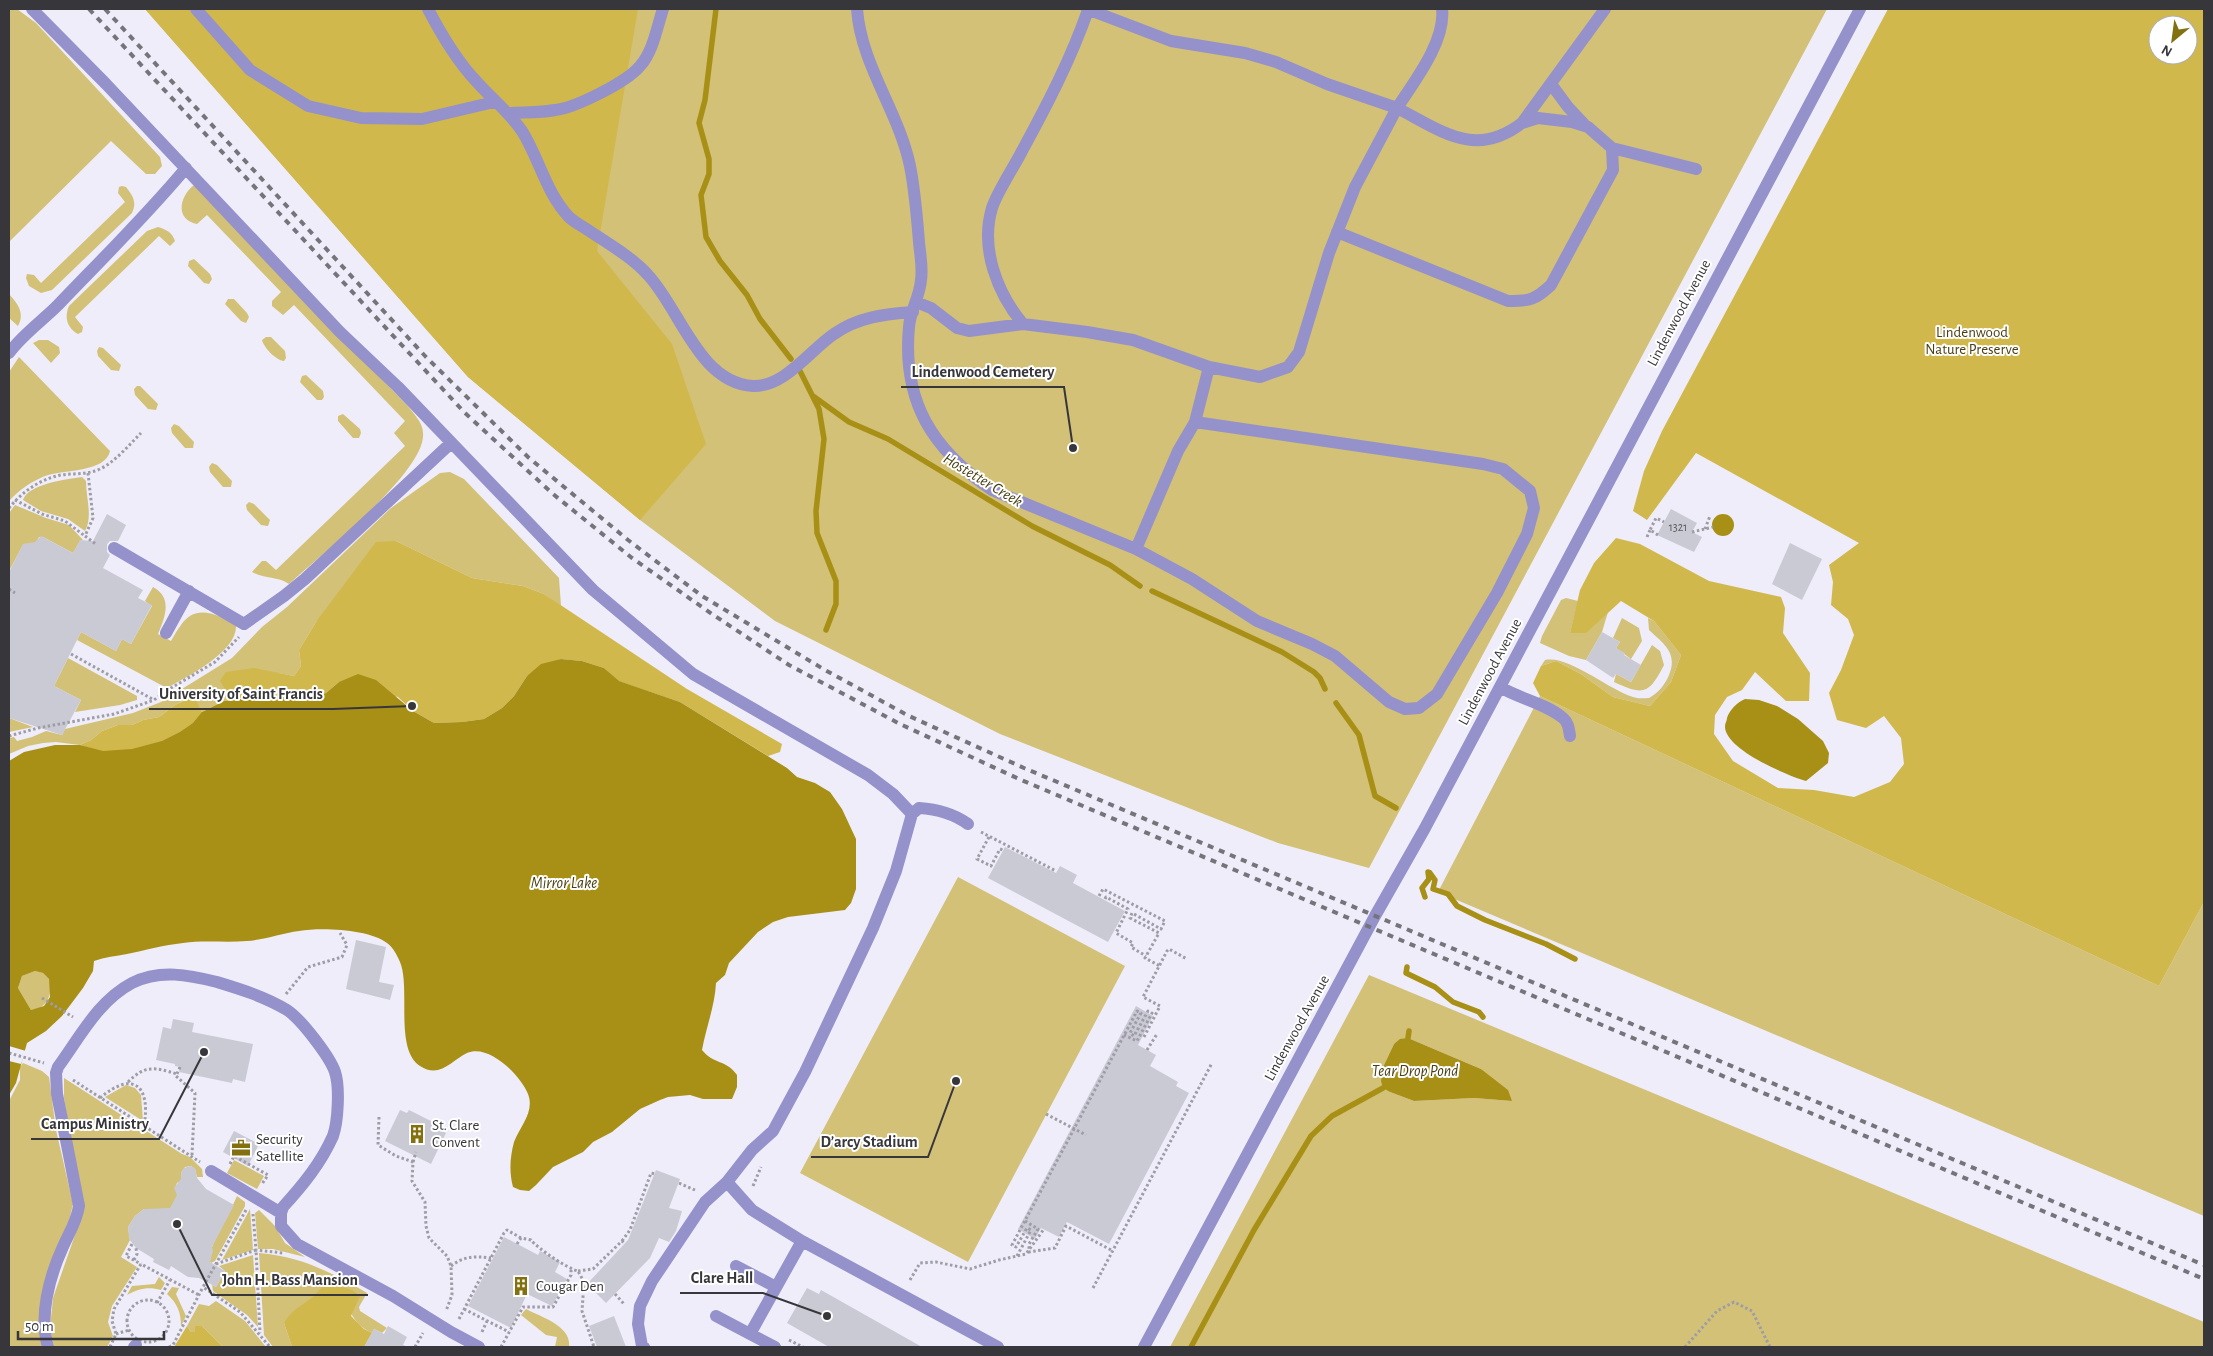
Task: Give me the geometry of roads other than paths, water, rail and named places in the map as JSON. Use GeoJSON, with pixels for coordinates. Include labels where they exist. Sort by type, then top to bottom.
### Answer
{"type":"FeatureCollection","features":[{"type":"Feature","properties":{"kind":"street"},"geometry":{"type":"LineString","coordinates":[[32,9],[186,168],[340,332],[398,387],[593,590],[693,674],[868,776],[893,794],[912,814]]}},
{"type":"Feature","properties":{"kind":"street"},"geometry":{"type":"LineString","coordinates":[[196,9],[250,70],[308,106],[361,118],[422,119],[494,102]]}},
{"type":"Feature","properties":{"kind":"street"},"geometry":{"type":"LineString","coordinates":[[428,9],[453,51],[473,79],[494,102],[508,113],[522,132],[554,198],[570,217],[647,273],[663,293],[704,359],[718,373],[731,381],[755,386],[769,384],[798,364],[833,334],[851,324],[866,318],[914,307],[931,308],[957,328],[968,331],[1023,324],[1133,340],[1209,367],[1260,377],[1288,368],[1298,352],[1329,252],[1355,187],[1397,108],[1436,43],[1441,27],[1442,9]]}},
{"type":"Feature","properties":{"kind":"street"},"geometry":{"type":"LineString","coordinates":[[508,113],[556,110],[593,97],[618,83],[640,67],[649,51],[663,9]]}},
{"type":"Feature","properties":{"kind":"street"},"geometry":{"type":"LineString","coordinates":[[857,9],[864,47],[898,129],[910,166],[922,281],[909,325],[909,370],[914,394],[930,430],[952,459],[992,490],[1136,549],[1192,579],[1257,621],[1336,656],[1389,702],[1405,709],[1419,708],[1430,701],[1437,694],[1497,593],[1527,534],[1534,508],[1534,500],[1525,486],[1503,469],[1474,462],[1195,422]]}},
{"type":"Feature","properties":{"kind":"street"},"geometry":{"type":"LineString","coordinates":[[1023,324],[1010,310],[991,262],[987,244],[992,207],[1051,96],[1077,42],[1088,9],[1134,25],[1171,41],[1245,53],[1276,62],[1326,84],[1397,108],[1466,140],[1480,142],[1495,139],[1510,132],[1522,123],[1605,9]]}},
{"type":"Feature","properties":{"kind":"street","name":"Lindenwood Avenue"},"geometry":{"type":"LineString","coordinates":[[1144,1347],[1500,687],[1860,9]]}},
{"type":"Feature","properties":{"kind":"street"},"geometry":{"type":"LineString","coordinates":[[1551,84],[1568,107],[1612,148],[1696,169]]}},
{"type":"Feature","properties":{"kind":"street"},"geometry":{"type":"LineString","coordinates":[[1522,123],[1538,118],[1572,122],[1588,127]]}},
{"type":"Feature","properties":{"kind":"street"},"geometry":{"type":"LineString","coordinates":[[1337,232],[1508,301],[1530,301],[1551,286],[1613,170],[1612,148]]}},
{"type":"Feature","properties":{"kind":"street"},"geometry":{"type":"LineString","coordinates":[[9,353],[157,203],[186,168]]}},
{"type":"Feature","properties":{"kind":"street"},"geometry":{"type":"LineString","coordinates":[[1136,549],[1178,451],[1195,422],[1209,367]]}},
{"type":"Feature","properties":{"kind":"street"},"geometry":{"type":"LineString","coordinates":[[114,548],[244,624],[305,579],[451,443]]}},
{"type":"Feature","properties":{"kind":"street"},"geometry":{"type":"LineString","coordinates":[[166,633],[190,591]]}},
{"type":"Feature","properties":{"kind":"street"},"geometry":{"type":"LineString","coordinates":[[1500,687],[1564,718],[1569,726],[1570,736]]}},
{"type":"Feature","properties":{"kind":"street"},"geometry":{"type":"LineString","coordinates":[[644,1347],[640,1338],[638,1319],[640,1306],[652,1281],[705,1202],[727,1182],[752,1150],[773,1131],[805,1072],[873,928],[896,871],[912,814],[919,808],[928,808],[957,817],[968,824]]}},
{"type":"Feature","properties":{"kind":"street"},"geometry":{"type":"LineString","coordinates":[[48,1347],[44,1316],[49,1292],[61,1251],[78,1215],[79,1206],[57,1094],[56,1073],[58,1067],[100,1007],[132,983],[157,974],[186,974],[230,986],[267,1000],[288,1011],[316,1040],[335,1072],[338,1108],[333,1134],[316,1168],[283,1207],[281,1226],[297,1244],[393,1296],[440,1326],[479,1347]]}},
{"type":"Feature","properties":{"kind":"street"},"geometry":{"type":"LineString","coordinates":[[211,1171],[281,1213]]}},
{"type":"Feature","properties":{"kind":"street"},"geometry":{"type":"LineString","coordinates":[[727,1182],[752,1210],[802,1241],[998,1347]]}},
{"type":"Feature","properties":{"kind":"street"},"geometry":{"type":"LineString","coordinates":[[750,1334],[802,1241]]}},
{"type":"Feature","properties":{"kind":"street"},"geometry":{"type":"LineString","coordinates":[[736,1266],[776,1287]]}},
{"type":"Feature","properties":{"kind":"street"},"geometry":{"type":"LineString","coordinates":[[716,1316],[750,1334],[778,1342]]}},
{"type":"Feature","properties":{"kind":"water"},"geometry":{"type":"Polygon","coordinates":[[[1723,514],[1731,517],[1734,525],[1731,533],[1723,536],[1715,533],[1712,525],[1715,517],[1723,514]]]}},
{"type":"Feature","properties":{"kind":"water","name":"Mirror Lake"},"geometry":{"type":"Polygon","coordinates":[[[561,659],[582,661],[604,668],[619,681],[680,702],[787,768],[797,777],[815,783],[830,792],[842,809],[856,839],[856,889],[851,903],[845,910],[788,917],[773,922],[758,932],[729,963],[725,975],[716,983],[714,1000],[702,1050],[711,1058],[729,1066],[737,1075],[737,1087],[732,1099],[703,1099],[690,1095],[668,1097],[660,1100],[640,1109],[612,1132],[593,1142],[583,1152],[553,1167],[529,1191],[520,1190],[513,1187],[511,1159],[514,1142],[526,1119],[530,1101],[519,1079],[494,1057],[476,1051],[461,1056],[440,1069],[427,1069],[420,1066],[412,1058],[407,1046],[403,973],[393,949],[379,938],[357,932],[332,929],[293,932],[253,940],[176,944],[94,961],[93,971],[62,1016],[46,1031],[27,1043],[16,1083],[9,1095],[9,761],[24,752],[55,745],[80,745],[103,751],[132,749],[162,741],[180,732],[193,723],[202,712],[224,701],[255,697],[313,698],[326,693],[339,682],[358,674],[376,680],[413,711],[434,723],[484,719],[502,708],[514,696],[527,676],[541,664],[561,659]],[[35,971],[22,976],[18,988],[31,1010],[44,1006],[50,997],[49,979],[43,973],[35,971]]]}},
{"type":"Feature","properties":{"kind":"water"},"geometry":{"type":"Polygon","coordinates":[[[1745,699],[1759,700],[1777,706],[1798,719],[1823,741],[1829,753],[1828,763],[1806,781],[1771,767],[1745,752],[1727,735],[1725,726],[1731,710],[1745,699]]]}},
{"type":"Feature","properties":{"kind":"water","name":"Tear Drop Pond"},"geometry":{"type":"Polygon","coordinates":[[[1408,1038],[1481,1069],[1508,1090],[1512,1101],[1474,1098],[1414,1101],[1383,1088],[1381,1081],[1384,1065],[1394,1044],[1400,1039],[1408,1038]]]}},
{"type":"Feature","properties":{"kind":"waterway"},"geometry":{"type":"LineString","coordinates":[[716,9],[705,100],[699,123],[709,159],[709,174],[701,195],[706,237],[720,261],[747,295],[760,319],[791,359]]}},
{"type":"Feature","properties":{"kind":"waterway"},"geometry":{"type":"LineString","coordinates":[[800,371],[819,409],[824,439],[816,511],[817,533],[836,581],[836,604],[826,630]]}},
{"type":"Feature","properties":{"kind":"waterway","name":"Hostetter Creek"},"geometry":{"type":"LineString","coordinates":[[813,396],[849,422],[888,439],[1032,526],[1110,565],[1140,586]]}},
{"type":"Feature","properties":{"kind":"waterway","name":"Hostetter Creek"},"geometry":{"type":"LineString","coordinates":[[1152,591],[1282,652],[1314,672],[1320,678],[1325,689]]}},
{"type":"Feature","properties":{"kind":"waterway","name":"Hostetter Creek"},"geometry":{"type":"LineString","coordinates":[[1336,703],[1359,735],[1375,796],[1396,808]]}},
{"type":"Feature","properties":{"kind":"waterway","name":"Hostetter Creek"},"geometry":{"type":"LineString","coordinates":[[1425,897],[1422,888],[1429,879],[1428,872]]}},
{"type":"Feature","properties":{"kind":"waterway"},"geometry":{"type":"LineString","coordinates":[[1430,873],[1435,880],[1433,889],[1448,894],[1457,906],[1485,920],[1546,944],[1575,959]]}},
{"type":"Feature","properties":{"kind":"waterway","name":"Hostetter Creek"},"geometry":{"type":"LineString","coordinates":[[1407,967],[1406,973],[1435,987],[1453,1002],[1479,1012],[1483,1017]]}},
{"type":"Feature","properties":{"kind":"waterway"},"geometry":{"type":"LineString","coordinates":[[1408,1038],[1409,1031]]}},
{"type":"Feature","properties":{"kind":"waterway"},"geometry":{"type":"LineString","coordinates":[[1191,1347],[1254,1230],[1311,1136],[1332,1116],[1383,1088]]}},
{"type":"Feature","properties":{"kind":"railway"},"geometry":{"type":"LineString","coordinates":[[89,9],[465,413],[553,494],[632,558],[789,665],[900,724],[1019,779],[2204,1279]]}},
{"type":"Feature","properties":{"kind":"railway"},"geometry":{"type":"LineString","coordinates":[[105,9],[426,357],[528,457],[628,540],[702,596],[825,670],[909,716],[1024,768],[2204,1265]]}},
{"type":"Feature","properties":{"kind":"place","name":"Lindenwood Cemetery"},"geometry":{"type":"Point","coordinates":[1073,448]}},
{"type":"Feature","properties":{"kind":"place","name":"University of Saint Francis"},"geometry":{"type":"Point","coordinates":[412,706]}},
{"type":"Feature","properties":{"kind":"place","name":"Campus Ministry"},"geometry":{"type":"Point","coordinates":[204,1052]}},
{"type":"Feature","properties":{"kind":"place","name":"D’arcy Stadium"},"geometry":{"type":"Point","coordinates":[956,1081]}},
{"type":"Feature","properties":{"kind":"place","name":"St. Clare Convent"},"geometry":{"type":"Point","coordinates":[417,1134]}},
{"type":"Feature","properties":{"kind":"place","name":"Security Satellite"},"geometry":{"type":"Point","coordinates":[241,1148]}},
{"type":"Feature","properties":{"kind":"place","name":"John H. Bass Mansion"},"geometry":{"type":"Point","coordinates":[177,1224]}},
{"type":"Feature","properties":{"kind":"place","name":"Cougar Den"},"geometry":{"type":"Point","coordinates":[521,1286]}},
{"type":"Feature","properties":{"kind":"place","name":"Clare Hall"},"geometry":{"type":"Point","coordinates":[827,1316]}},
{"type":"Feature","properties":{"kind":"park label","name":"Lindenwood Nature Preserve"},"geometry":{"type":"Point","coordinates":[1972,340]}}]}
